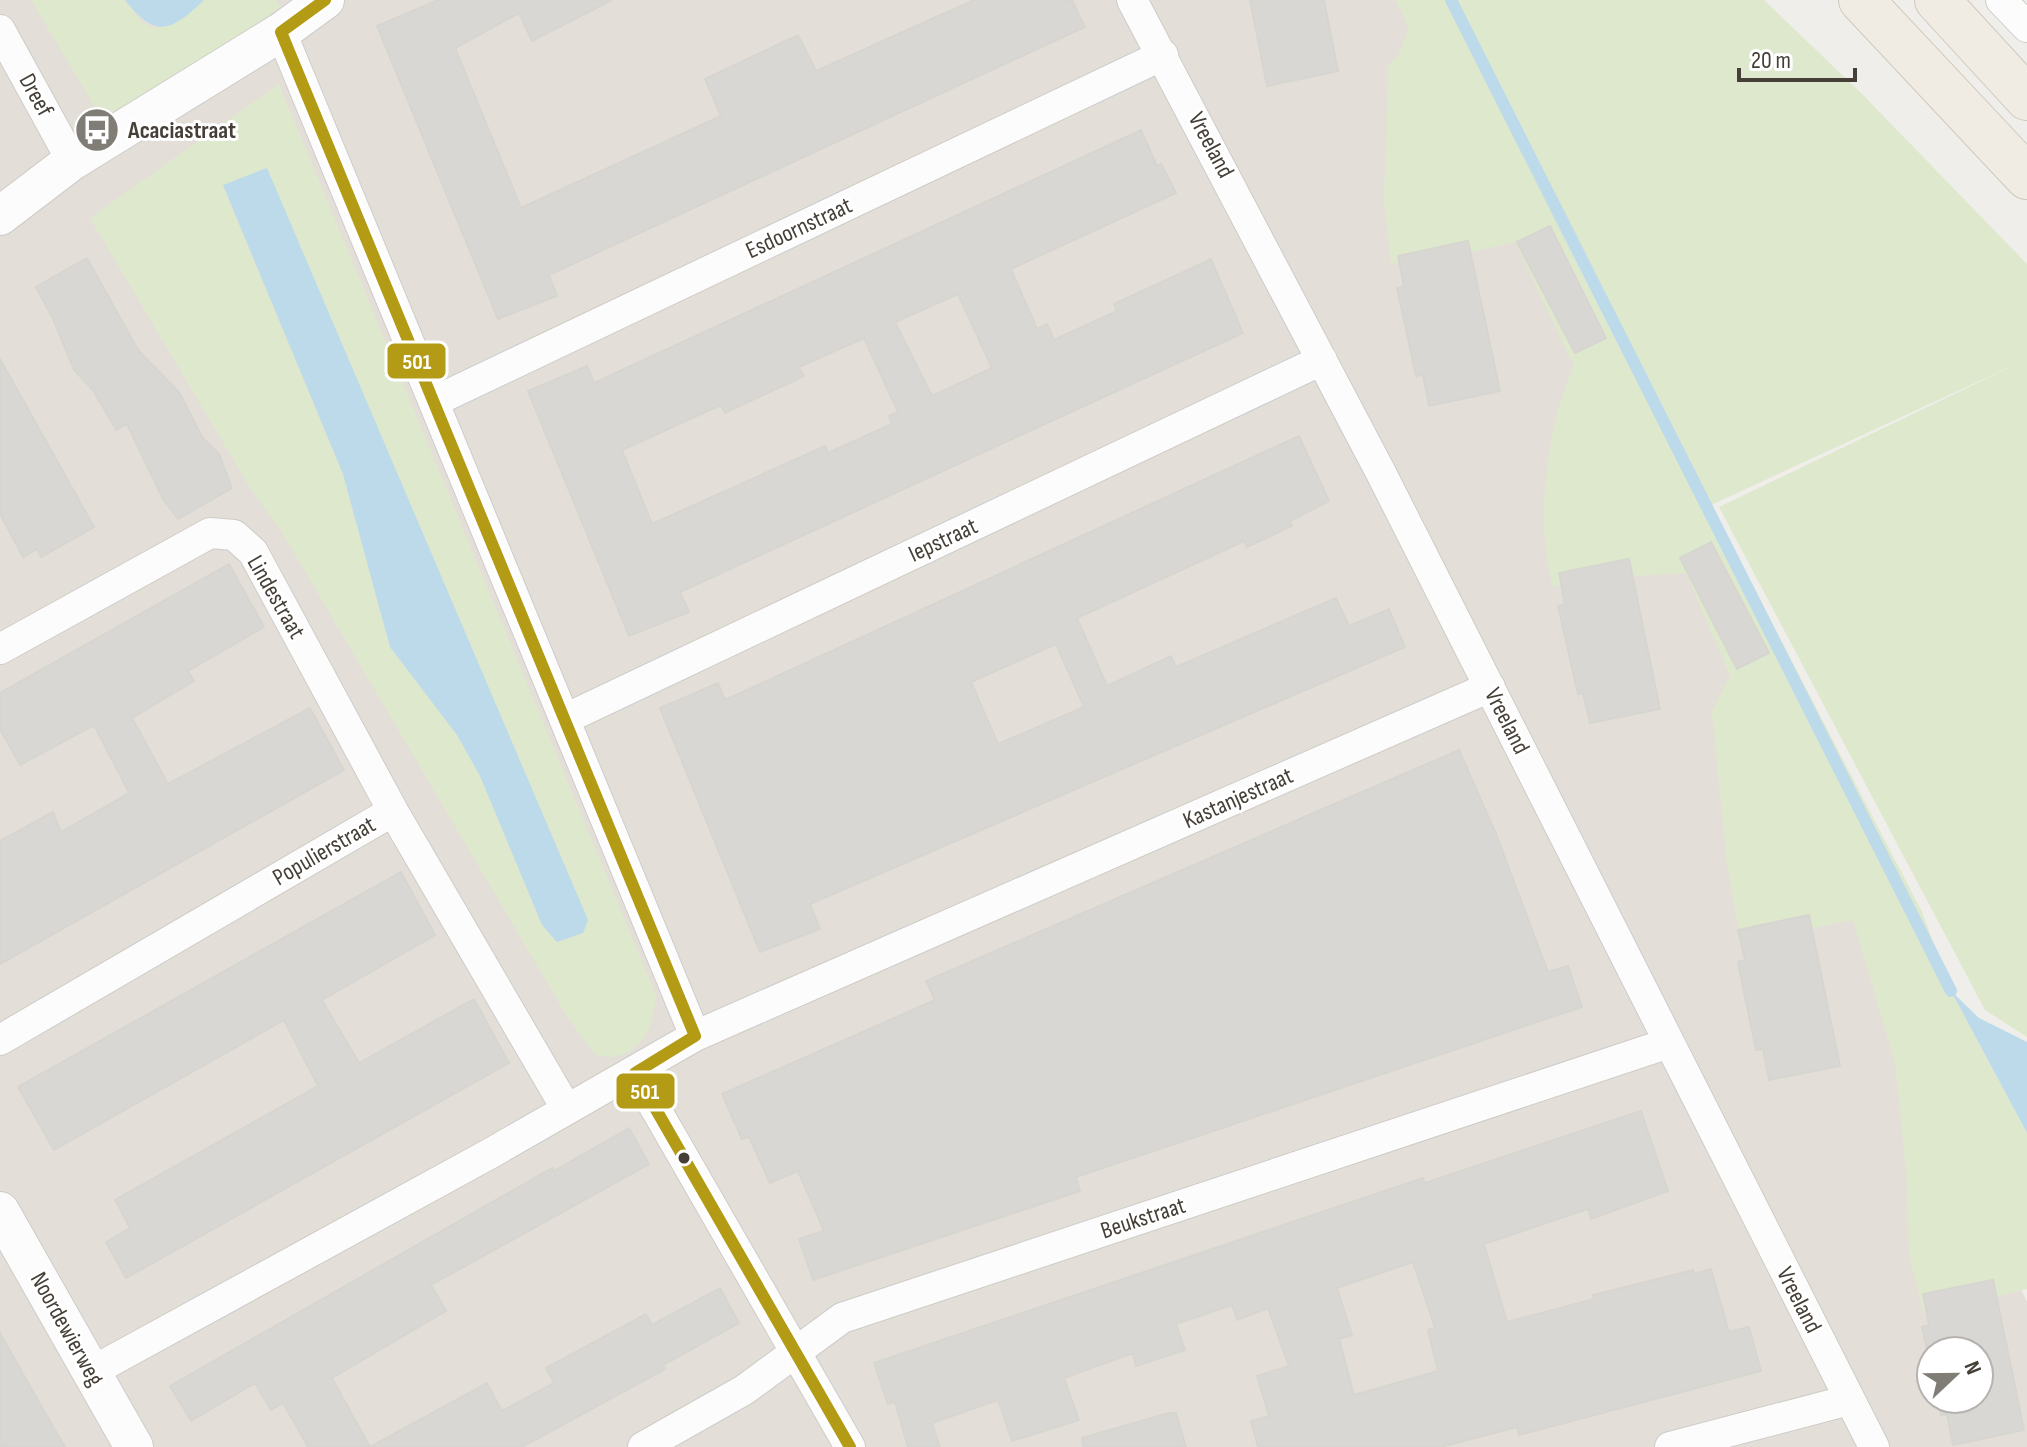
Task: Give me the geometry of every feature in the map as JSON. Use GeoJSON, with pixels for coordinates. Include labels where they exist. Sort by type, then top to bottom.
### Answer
{"type":"FeatureCollection","features":[{"type":"Feature","properties":{"kind":"main road"},"geometry":{"type":"LineString","coordinates":[[1861,0],[2027,177]]}},
{"type":"Feature","properties":{"kind":"main road"},"geometry":{"type":"LineString","coordinates":[[1937,0],[2027,98]]}},
{"type":"Feature","properties":{"kind":"street","name":"Vreeland"},"geometry":{"type":"LineString","coordinates":[[1132,0],[1490,687],[1874,1447]]}},
{"type":"Feature","properties":{"kind":"street"},"geometry":{"type":"LineString","coordinates":[[2001,0],[2027,27]]}},
{"type":"Feature","properties":{"kind":"street"},"geometry":{"type":"LineString","coordinates":[[0,216],[72,161],[301,11],[435,401],[695,1036]]}},
{"type":"Feature","properties":{"kind":"street","name":"Dreef"},"geometry":{"type":"LineString","coordinates":[[0,30],[72,161]]}},
{"type":"Feature","properties":{"kind":"street","name":"Esdoornstraat"},"geometry":{"type":"LineString","coordinates":[[435,401],[1163,55]]}},
{"type":"Feature","properties":{"kind":"street","name":"Iepstraat"},"geometry":{"type":"LineString","coordinates":[[565,719],[1322,360]]}},
{"type":"Feature","properties":{"kind":"street","name":"Lindestraat"},"geometry":{"type":"LineString","coordinates":[[0,649],[210,533],[234,535],[253,552],[393,811]]}},
{"type":"Feature","properties":{"kind":"street","name":"Kastanjestraat"},"geometry":{"type":"LineString","coordinates":[[91,1372],[491,1153],[566,1108],[635,1073],[695,1036],[1490,687]]}},
{"type":"Feature","properties":{"kind":"street","name":"Populierstraat"},"geometry":{"type":"LineString","coordinates":[[0,1040],[393,811],[566,1108]]}},
{"type":"Feature","properties":{"kind":"street","name":"Beukstraat"},"geometry":{"type":"LineString","coordinates":[[643,1447],[744,1390],[842,1318],[1669,1043]]}},
{"type":"Feature","properties":{"kind":"street"},"geometry":{"type":"LineString","coordinates":[[635,1073],[850,1447]]}},
{"type":"Feature","properties":{"kind":"street","name":"Noordewierweg"},"geometry":{"type":"LineString","coordinates":[[6,1234],[134,1447]]}},
{"type":"Feature","properties":{"kind":"street"},"geometry":{"type":"LineString","coordinates":[[1670,1447],[1849,1400]]}},
{"type":"Feature","properties":{"kind":"shaded area"},"geometry":{"type":"Polygon","coordinates":[[[0,0],[1436,0],[2027,1302],[2027,1447],[0,1447],[0,0]]]}},
{"type":"Feature","properties":{"kind":"green space"},"geometry":{"type":"Polygon","coordinates":[[[31,0],[125,0],[143,23],[157,28],[172,24],[204,0],[276,0],[281,7],[106,126],[31,0]]]}},
{"type":"Feature","properties":{"kind":"green space"},"geometry":{"type":"Polygon","coordinates":[[[1396,0],[1764,0],[1862,94],[2027,264],[2027,1037],[1985,1010],[1719,507],[2025,360],[1711,505],[1922,912],[1951,991],[2027,1133],[2027,1289],[1924,1314],[1909,1254],[1906,1171],[1895,1063],[1853,920],[1741,943],[1727,866],[1712,712],[1730,676],[1686,573],[1633,576],[1628,567],[1553,587],[1544,533],[1546,475],[1557,417],[1574,366],[1515,242],[1472,252],[1463,245],[1391,264],[1384,203],[1388,65],[1398,56],[1409,29],[1396,0]]]}},
{"type":"Feature","properties":{"kind":"green space"},"geometry":{"type":"Polygon","coordinates":[[[279,84],[656,995],[647,1033],[633,1049],[611,1057],[596,1056],[568,1018],[280,529],[250,488],[90,218],[279,84]],[[266,168],[223,186],[343,474],[390,647],[457,735],[480,776],[542,925],[557,942],[583,933],[588,920],[266,168]]]}},
{"type":"Feature","properties":{"kind":"water"},"geometry":{"type":"Polygon","coordinates":[[[125,0],[204,0],[182,19],[163,27],[145,21],[125,0]]]}},
{"type":"Feature","properties":{"kind":"water"},"geometry":{"type":"Polygon","coordinates":[[[267,168],[588,920],[583,933],[557,942],[542,925],[480,776],[457,735],[390,647],[343,474],[223,185],[267,168]]]}},
{"type":"Feature","properties":{"kind":"water"},"geometry":{"type":"Polygon","coordinates":[[[1951,991],[1979,1018],[2027,1042],[2027,1133],[1951,991]]]}},
{"type":"Feature","properties":{"kind":"building"},"geometry":{"type":"Polygon","coordinates":[[[438,0],[612,0],[532,41],[519,13],[455,48],[521,208],[721,116],[705,79],[798,35],[816,71],[974,0],[1072,0],[1085,27],[549,275],[557,296],[498,319],[377,26],[438,0]]]}},
{"type":"Feature","properties":{"kind":"building"},"geometry":{"type":"Polygon","coordinates":[[[1250,0],[1324,0],[1338,71],[1267,86],[1250,0]]]}},
{"type":"Feature","properties":{"kind":"building"},"geometry":{"type":"Polygon","coordinates":[[[1141,130],[1157,166],[1161,164],[1176,193],[1011,269],[1037,329],[1047,324],[1054,340],[1117,311],[1114,304],[1211,259],[1243,333],[680,592],[689,612],[629,636],[528,391],[587,366],[594,383],[1141,130]],[[958,294],[895,322],[932,396],[992,368],[958,294]],[[864,338],[799,367],[804,376],[725,413],[721,405],[622,450],[652,524],[825,446],[828,453],[892,424],[889,416],[898,412],[864,338]]]}},
{"type":"Feature","properties":{"kind":"building"},"geometry":{"type":"Polygon","coordinates":[[[1550,226],[1606,338],[1575,353],[1517,242],[1550,226]]]}},
{"type":"Feature","properties":{"kind":"building"},"geometry":{"type":"Polygon","coordinates":[[[1468,241],[1500,391],[1429,406],[1423,375],[1416,376],[1397,288],[1404,287],[1398,256],[1468,241]]]}},
{"type":"Feature","properties":{"kind":"building"},"geometry":{"type":"Polygon","coordinates":[[[87,258],[138,350],[179,392],[202,437],[219,454],[232,488],[178,519],[163,499],[127,424],[116,430],[93,390],[74,370],[36,287],[87,258]]]}},
{"type":"Feature","properties":{"kind":"building"},"geometry":{"type":"Polygon","coordinates":[[[0,359],[94,527],[41,557],[37,549],[23,557],[0,514],[0,359]]]}},
{"type":"Feature","properties":{"kind":"building"},"geometry":{"type":"Polygon","coordinates":[[[1299,436],[1329,501],[1290,521],[1292,526],[1247,547],[1244,541],[1077,618],[1107,686],[1171,656],[1176,667],[1336,598],[1349,626],[1389,609],[1405,647],[810,904],[820,929],[760,952],[660,708],[718,683],[725,700],[1299,436]],[[1056,644],[971,682],[998,744],[1084,707],[1056,644]]]}},
{"type":"Feature","properties":{"kind":"building"},"geometry":{"type":"Polygon","coordinates":[[[1711,542],[1769,653],[1737,669],[1680,558],[1711,542]]]}},
{"type":"Feature","properties":{"kind":"building"},"geometry":{"type":"Polygon","coordinates":[[[1629,559],[1660,709],[1590,723],[1583,693],[1578,694],[1558,606],[1565,604],[1559,573],[1629,559]]]}},
{"type":"Feature","properties":{"kind":"building"},"geometry":{"type":"Polygon","coordinates":[[[229,564],[264,627],[188,671],[194,681],[132,718],[168,784],[310,708],[344,770],[0,964],[0,841],[53,812],[61,832],[129,793],[94,725],[20,765],[0,729],[0,693],[229,564]]]}},
{"type":"Feature","properties":{"kind":"building"},"geometry":{"type":"Polygon","coordinates":[[[1459,750],[1496,834],[1548,972],[1568,966],[1582,1007],[1076,1177],[1080,1191],[813,1280],[799,1239],[824,1231],[798,1171],[770,1183],[749,1137],[742,1139],[722,1094],[935,1000],[926,981],[1459,750]]]}},
{"type":"Feature","properties":{"kind":"building"},"geometry":{"type":"Polygon","coordinates":[[[401,872],[435,935],[322,1000],[359,1063],[474,999],[509,1063],[126,1278],[106,1242],[130,1228],[115,1200],[318,1086],[284,1020],[54,1150],[18,1087],[401,872]]]}},
{"type":"Feature","properties":{"kind":"building"},"geometry":{"type":"Polygon","coordinates":[[[1809,915],[1840,1066],[1769,1080],[1763,1049],[1756,1050],[1744,992],[1738,962],[1745,960],[1738,930],[1809,915]]]}},
{"type":"Feature","properties":{"kind":"building"},"geometry":{"type":"Polygon","coordinates":[[[1641,1111],[1668,1191],[1591,1219],[1588,1209],[1484,1244],[1507,1322],[1594,1299],[1593,1295],[1693,1270],[1694,1274],[1711,1269],[1729,1332],[1749,1327],[1761,1371],[1519,1435],[1517,1427],[1441,1447],[1258,1447],[1251,1421],[1269,1416],[1257,1376],[1289,1366],[1268,1308],[1237,1320],[1232,1305],[1176,1324],[1185,1350],[1136,1366],[1133,1353],[1064,1378],[1079,1420],[1012,1441],[998,1400],[932,1423],[940,1447],[908,1447],[895,1402],[888,1404],[874,1363],[1423,1178],[1425,1183],[1641,1111]],[[1413,1262],[1337,1288],[1352,1335],[1339,1339],[1354,1395],[1438,1371],[1428,1330],[1435,1328],[1413,1262]]]}},
{"type":"Feature","properties":{"kind":"building"},"geometry":{"type":"Polygon","coordinates":[[[629,1128],[649,1164],[431,1285],[446,1311],[332,1378],[370,1447],[308,1447],[283,1403],[271,1410],[255,1383],[191,1421],[170,1386],[552,1168],[554,1171],[629,1128]]]}},
{"type":"Feature","properties":{"kind":"building"},"geometry":{"type":"Polygon","coordinates":[[[1993,1280],[2024,1430],[1953,1445],[1947,1415],[1995,1415],[1995,1335],[1924,1335],[1922,1327],[1929,1325],[1923,1294],[1993,1280]]]}},
{"type":"Feature","properties":{"kind":"building"},"geometry":{"type":"Polygon","coordinates":[[[720,1288],[739,1323],[663,1365],[665,1369],[522,1447],[370,1447],[487,1383],[502,1411],[554,1383],[546,1368],[646,1314],[652,1325],[720,1288]]]}},
{"type":"Feature","properties":{"kind":"building"},"geometry":{"type":"Polygon","coordinates":[[[0,1333],[40,1404],[65,1447],[0,1447],[0,1333]]]}},
{"type":"Feature","properties":{"kind":"building"},"geometry":{"type":"Polygon","coordinates":[[[1176,1413],[1186,1447],[1083,1447],[1082,1438],[1176,1413]]]}},
{"type":"Feature","properties":{"kind":"waterway"},"geometry":{"type":"LineString","coordinates":[[1451,0],[1951,991]]}},
{"type":"Feature","properties":{"kind":"transit line","name":"501"},"geometry":{"type":"LineString","coordinates":[[325,0],[281,32],[695,1036],[635,1073],[850,1447]]}},
{"type":"Feature","properties":{"kind":"place","name":"Acaciastraat"},"geometry":{"type":"Point","coordinates":[97,130]}}]}
